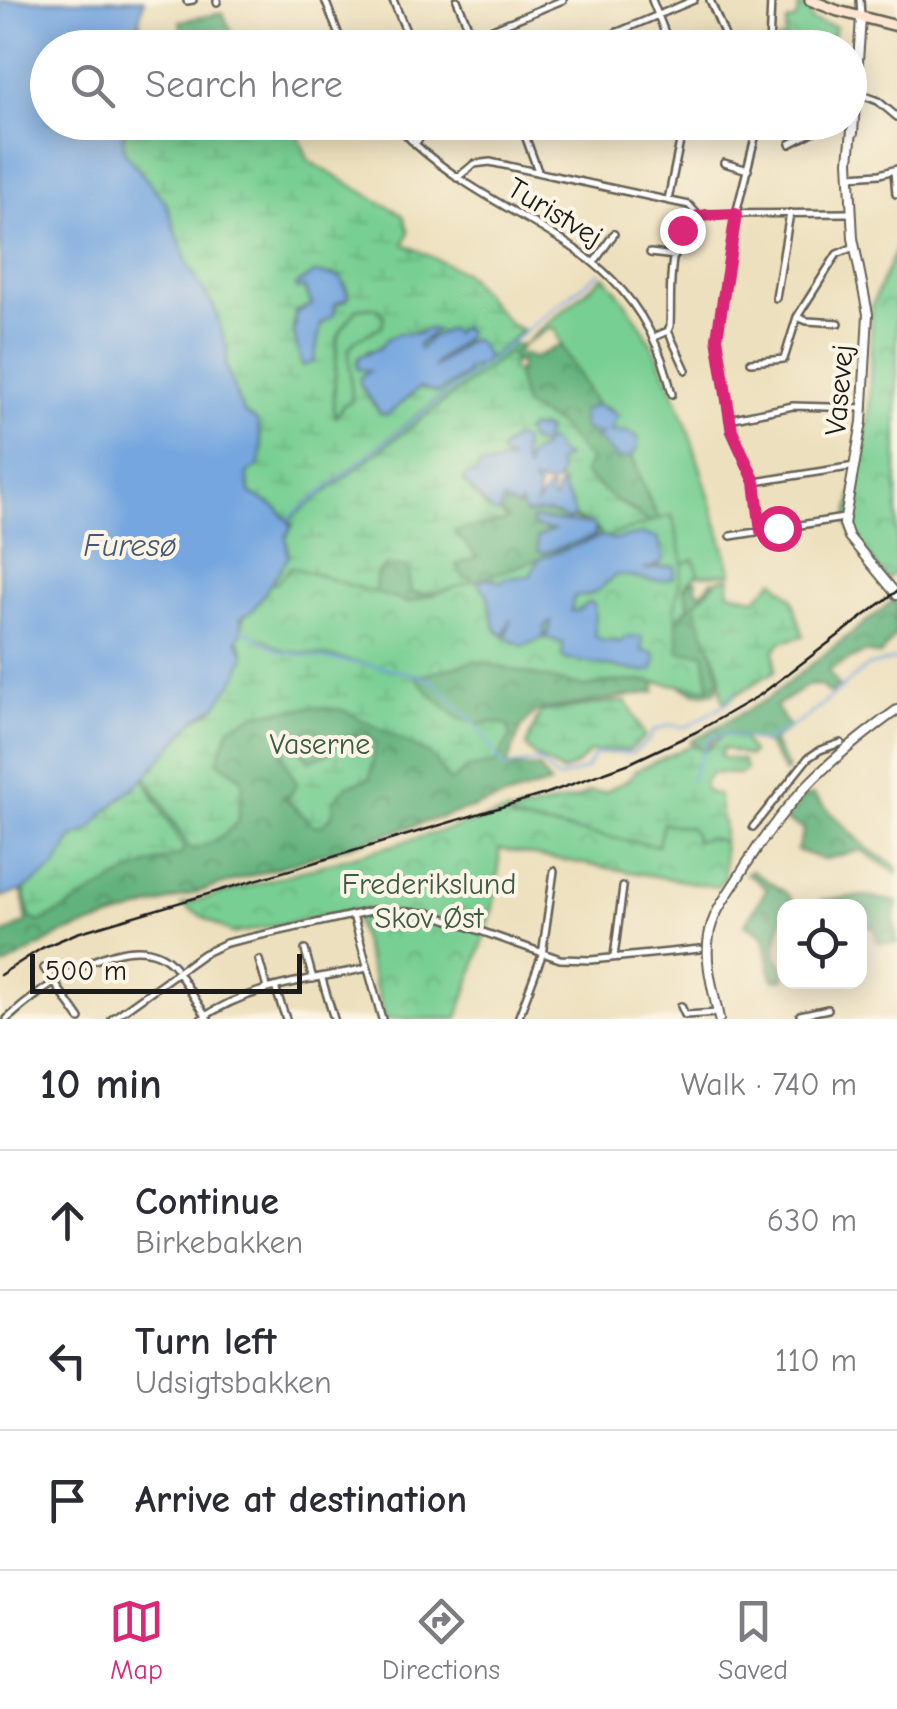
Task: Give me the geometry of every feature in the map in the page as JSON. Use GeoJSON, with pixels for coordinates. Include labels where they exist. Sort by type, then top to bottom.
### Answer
{"type":"FeatureCollection","features":[{"type":"Feature","properties":{"kind":"main road"},"geometry":{"type":"LineString","coordinates":[[810,0],[897,26]]}},
{"type":"Feature","properties":{"kind":"street"},"geometry":{"type":"LineString","coordinates":[[325,0],[337,30]]}},
{"type":"Feature","properties":{"kind":"street"},"geometry":{"type":"LineString","coordinates":[[393,0],[405,30]]}},
{"type":"Feature","properties":{"kind":"street"},"geometry":{"type":"LineString","coordinates":[[458,0],[470,30]]}},
{"type":"Feature","properties":{"kind":"street"},"geometry":{"type":"LineString","coordinates":[[492,30],[563,0]]}},
{"type":"Feature","properties":{"kind":"street"},"geometry":{"type":"LineString","coordinates":[[652,0],[664,30]]}},
{"type":"Feature","properties":{"kind":"street"},"geometry":{"type":"LineString","coordinates":[[622,30],[694,0]]}},
{"type":"Feature","properties":{"kind":"street"},"geometry":{"type":"LineString","coordinates":[[710,0],[722,30]]}},
{"type":"Feature","properties":{"kind":"street"},"geometry":{"type":"LineString","coordinates":[[769,30],[770,0]]}},
{"type":"Feature","properties":{"kind":"street"},"geometry":{"type":"LineString","coordinates":[[860,0],[861,18]]}},
{"type":"Feature","properties":{"kind":"street","name":"Vasevej"},"geometry":{"type":"LineString","coordinates":[[860,30],[861,18]]}},
{"type":"Feature","properties":{"kind":"street"},"geometry":{"type":"LineString","coordinates":[[867,96],[897,117]]}},
{"type":"Feature","properties":{"kind":"street","name":"Turistvej"},"geometry":{"type":"LineString","coordinates":[[410,140],[456,178],[594,261],[622,289],[654,337],[672,394]]}},
{"type":"Feature","properties":{"kind":"street"},"geometry":{"type":"LineString","coordinates":[[527,140],[538,172]]}},
{"type":"Feature","properties":{"kind":"street"},"geometry":{"type":"LineString","coordinates":[[668,200],[680,140]]}},
{"type":"Feature","properties":{"kind":"street"},"geometry":{"type":"LineString","coordinates":[[756,140],[736,214],[717,329],[729,419],[755,482],[761,531]]}},
{"type":"Feature","properties":{"kind":"street"},"geometry":{"type":"LineString","coordinates":[[790,144],[797,140]]}},
{"type":"Feature","properties":{"kind":"street","name":"Vasevej"},"geometry":{"type":"LineString","coordinates":[[844,518],[864,408],[868,304],[854,247],[852,140]]}},
{"type":"Feature","properties":{"kind":"street"},"geometry":{"type":"LineString","coordinates":[[456,178],[482,162],[692,206],[698,216]]}},
{"type":"Feature","properties":{"kind":"street"},"geometry":{"type":"LineString","coordinates":[[724,163],[748,170]]}},
{"type":"Feature","properties":{"kind":"street"},"geometry":{"type":"LineString","coordinates":[[850,173],[896,170],[896,194]]}},
{"type":"Feature","properties":{"kind":"street"},"geometry":{"type":"LineString","coordinates":[[776,298],[790,213]]}},
{"type":"Feature","properties":{"kind":"street"},"geometry":{"type":"LineString","coordinates":[[686,370],[668,331],[681,231],[698,216],[851,213]]}},
{"type":"Feature","properties":{"kind":"street"},"geometry":{"type":"LineString","coordinates":[[594,261],[614,234]]}},
{"type":"Feature","properties":{"kind":"street"},"geometry":{"type":"LineString","coordinates":[[751,362],[784,359],[796,317],[837,254],[854,247]]}},
{"type":"Feature","properties":{"kind":"street"},"geometry":{"type":"LineString","coordinates":[[650,254],[675,256]]}},
{"type":"Feature","properties":{"kind":"street"},"geometry":{"type":"LineString","coordinates":[[796,317],[807,322],[839,323]]}},
{"type":"Feature","properties":{"kind":"street"},"geometry":{"type":"LineString","coordinates":[[654,337],[668,331]]}},
{"type":"Feature","properties":{"kind":"street"},"geometry":{"type":"LineString","coordinates":[[729,419],[793,406],[864,408]]}},
{"type":"Feature","properties":{"kind":"street"},"geometry":{"type":"LineString","coordinates":[[755,482],[854,466]]}},
{"type":"Feature","properties":{"kind":"street"},"geometry":{"type":"LineString","coordinates":[[730,536],[844,518],[849,538],[897,595]]}},
{"type":"Feature","properties":{"kind":"street"},"geometry":{"type":"LineString","coordinates":[[681,1006],[685,1015],[718,1016],[707,950],[711,925],[758,846],[795,796],[846,747],[897,710]]}},
{"type":"Feature","properties":{"kind":"street"},"geometry":{"type":"LineString","coordinates":[[752,827],[814,753],[841,743]]}},
{"type":"Feature","properties":{"kind":"street"},"geometry":{"type":"LineString","coordinates":[[787,784],[795,796]]}},
{"type":"Feature","properties":{"kind":"street"},"geometry":{"type":"LineString","coordinates":[[518,1019],[542,955],[554,870]]}},
{"type":"Feature","properties":{"kind":"street"},"geometry":{"type":"LineString","coordinates":[[614,957],[622,887]]}},
{"type":"Feature","properties":{"kind":"street"},"geometry":{"type":"LineString","coordinates":[[112,1019],[176,970],[240,938],[391,909],[429,914],[542,955],[575,960],[700,949]]}},
{"type":"Feature","properties":{"kind":"street"},"geometry":{"type":"LineString","coordinates":[[352,915],[382,1019]]}},
{"type":"Feature","properties":{"kind":"street"},"geometry":{"type":"LineString","coordinates":[[305,950],[313,979]]}},
{"type":"Feature","properties":{"kind":"street"},"geometry":{"type":"LineString","coordinates":[[6,1019],[80,966],[133,951],[155,952],[176,970],[205,1018],[239,998],[271,988],[368,968]]}},
{"type":"Feature","properties":{"kind":"street"},"geometry":{"type":"LineString","coordinates":[[259,960],[286,1019]]}},
{"type":"Feature","properties":{"kind":"street"},"geometry":{"type":"LineString","coordinates":[[44,968],[80,1019]]}},
{"type":"Feature","properties":{"kind":"street"},"geometry":{"type":"LineString","coordinates":[[322,977],[334,1019]]}},
{"type":"Feature","properties":{"kind":"street"},"geometry":{"type":"LineString","coordinates":[[800,1014],[818,1015],[828,1010]]}},
{"type":"Feature","properties":{"kind":"green space"},"geometry":{"type":"Polygon","coordinates":[[[799,6],[808,9],[812,21],[836,27],[786,30],[787,22],[796,19],[799,6]]]}},
{"type":"Feature","properties":{"kind":"green space"},"geometry":{"type":"Polygon","coordinates":[[[223,13],[231,30],[181,30],[180,21],[223,13]]]}},
{"type":"Feature","properties":{"kind":"green space"},"geometry":{"type":"Polygon","coordinates":[[[123,140],[300,140],[309,161],[403,215],[409,232],[404,244],[463,272],[510,324],[523,330],[288,519],[250,493],[247,473],[258,467],[262,449],[257,421],[244,414],[238,400],[226,366],[227,349],[215,309],[188,266],[166,203],[125,153],[123,140]],[[332,274],[298,289],[304,287],[312,305],[295,312],[293,331],[302,365],[314,361],[319,327],[335,311],[335,304],[349,296],[345,284],[332,274]],[[376,308],[357,309],[337,341],[333,410],[336,417],[343,405],[352,401],[349,350],[355,341],[382,326],[384,316],[376,308]],[[462,328],[454,335],[449,329],[430,338],[421,349],[418,345],[435,330],[399,333],[380,348],[367,351],[367,396],[380,413],[391,412],[419,388],[466,367],[469,340],[432,367],[465,340],[462,328]]]}},
{"type":"Feature","properties":{"kind":"green space","name":"Vaserne"},"geometry":{"type":"Polygon","coordinates":[[[132,140],[282,140],[490,343],[523,345],[516,352],[534,358],[561,345],[596,405],[581,412],[584,430],[604,434],[596,438],[617,458],[632,456],[650,502],[690,576],[669,592],[669,622],[690,607],[685,589],[692,581],[697,581],[696,589],[701,593],[713,580],[720,595],[707,634],[720,674],[716,691],[700,693],[684,688],[655,670],[655,692],[536,711],[521,728],[506,767],[539,768],[550,784],[61,934],[5,966],[0,965],[0,936],[27,922],[22,891],[55,868],[292,523],[293,526],[506,517],[500,512],[503,501],[559,513],[568,519],[574,517],[580,522],[533,519],[535,527],[553,530],[537,538],[543,553],[595,536],[596,530],[603,536],[493,615],[638,513],[612,498],[582,472],[558,425],[524,406],[516,371],[521,361],[515,363],[514,359],[291,522],[288,519],[264,292],[132,140]],[[376,308],[357,309],[341,330],[333,410],[336,417],[343,405],[352,401],[349,350],[355,341],[382,326],[384,316],[376,308]]]}},
{"type":"Feature","properties":{"kind":"green space"},"geometry":{"type":"Polygon","coordinates":[[[897,247],[897,572],[887,579],[852,535],[847,521],[869,414],[872,305],[897,247]]]}},
{"type":"Feature","properties":{"kind":"green space"},"geometry":{"type":"Polygon","coordinates":[[[604,276],[629,307],[668,378],[697,456],[732,573],[690,576],[650,502],[632,456],[636,449],[631,433],[608,429],[611,409],[596,405],[555,329],[548,329],[523,345],[604,276]]]}},
{"type":"Feature","properties":{"kind":"green space"},"geometry":{"type":"Polygon","coordinates":[[[376,308],[384,316],[382,326],[355,341],[349,349],[352,401],[343,405],[337,418],[333,410],[337,341],[357,309],[376,308]]]}},
{"type":"Feature","properties":{"kind":"green space"},"geometry":{"type":"Polygon","coordinates":[[[509,352],[524,406],[558,425],[591,461],[583,473],[612,498],[657,527],[676,567],[694,559],[699,573],[684,586],[689,606],[672,625],[613,540],[603,536],[594,525],[574,517],[572,504],[558,482],[557,453],[543,443],[547,431],[534,429],[532,443],[542,449],[526,460],[527,471],[522,457],[524,446],[505,445],[500,453],[503,458],[512,459],[478,468],[476,476],[463,481],[488,510],[500,512],[507,521],[454,531],[477,557],[456,565],[465,579],[471,577],[472,594],[411,593],[408,568],[386,565],[376,574],[375,595],[417,678],[429,693],[458,718],[479,725],[507,725],[511,736],[495,764],[467,768],[450,782],[431,755],[343,710],[311,707],[258,713],[230,727],[217,761],[242,779],[239,819],[217,839],[190,849],[146,776],[195,720],[210,712],[244,650],[237,637],[289,556],[286,538],[293,525],[289,520],[509,352]]]}},
{"type":"Feature","properties":{"kind":"green space","name":"Vaserne"},"geometry":{"type":"Polygon","coordinates":[[[672,515],[683,561],[675,607],[679,652],[704,653],[710,689],[647,681],[586,687],[474,661],[422,676],[285,651],[242,629],[243,615],[253,610],[271,583],[276,584],[291,567],[408,603],[672,515]]]}},
{"type":"Feature","properties":{"kind":"green space"},"geometry":{"type":"Polygon","coordinates":[[[730,577],[728,591],[756,599],[774,580],[792,598],[803,636],[781,642],[774,650],[775,671],[724,702],[719,669],[695,604],[718,580],[730,577]]]}},
{"type":"Feature","properties":{"kind":"green space"},"geometry":{"type":"Polygon","coordinates":[[[894,600],[897,633],[880,655],[865,652],[828,671],[839,686],[830,694],[819,685],[807,686],[776,706],[789,728],[772,741],[788,769],[785,773],[767,744],[725,732],[705,750],[690,742],[769,698],[894,600]]]}},
{"type":"Feature","properties":{"kind":"green space"},"geometry":{"type":"Polygon","coordinates":[[[627,702],[645,736],[629,750],[590,752],[562,772],[526,746],[540,712],[627,702]]]}},
{"type":"Feature","properties":{"kind":"green space"},"geometry":{"type":"Polygon","coordinates":[[[367,734],[376,743],[370,778],[347,786],[333,802],[329,819],[320,826],[313,825],[284,797],[290,796],[297,783],[283,759],[287,744],[293,741],[309,761],[328,753],[339,739],[367,734]]]}},
{"type":"Feature","properties":{"kind":"green space"},"geometry":{"type":"Polygon","coordinates":[[[725,734],[743,739],[752,753],[749,756],[724,748],[720,754],[723,758],[743,760],[746,770],[739,774],[711,773],[704,784],[706,791],[719,796],[723,841],[696,841],[663,824],[658,846],[511,820],[514,813],[578,798],[588,792],[605,792],[629,779],[635,771],[689,746],[705,751],[725,734]]]}},
{"type":"Feature","properties":{"kind":"green space"},"geometry":{"type":"Polygon","coordinates":[[[144,779],[184,849],[180,855],[125,875],[40,922],[30,918],[24,889],[55,868],[71,839],[91,829],[144,779]]]}},
{"type":"Feature","properties":{"kind":"green space"},"geometry":{"type":"Polygon","coordinates":[[[813,795],[867,848],[897,867],[897,874],[861,850],[823,860],[797,850],[804,829],[786,821],[802,798],[813,795]]]}},
{"type":"Feature","properties":{"kind":"green space","name":"Frederikslund Skov Øst"},"geometry":{"type":"Polygon","coordinates":[[[509,812],[511,820],[658,846],[663,823],[691,828],[696,841],[723,841],[725,878],[717,887],[499,849],[491,914],[458,1019],[385,1019],[353,910],[233,934],[182,905],[509,812]]]}},
{"type":"Feature","properties":{"kind":"green space"},"geometry":{"type":"Polygon","coordinates":[[[751,870],[792,899],[777,899],[777,980],[773,980],[764,936],[745,924],[767,888],[746,873],[751,870]]]}},
{"type":"Feature","properties":{"kind":"green space"},"geometry":{"type":"Polygon","coordinates":[[[866,896],[897,902],[897,943],[878,943],[873,927],[867,927],[867,899],[834,899],[866,896]]]}},
{"type":"Feature","properties":{"kind":"water","name":"Furesø"},"geometry":{"type":"Polygon","coordinates":[[[0,0],[144,0],[139,21],[143,30],[30,30],[30,140],[123,140],[125,153],[166,203],[188,266],[215,309],[227,349],[226,366],[238,400],[244,413],[257,421],[262,449],[258,467],[247,473],[250,493],[277,508],[292,526],[286,536],[288,558],[253,610],[241,618],[242,631],[237,641],[245,654],[238,675],[216,706],[195,720],[144,779],[91,829],[71,839],[55,868],[22,891],[0,897],[0,0]]]}},
{"type":"Feature","properties":{"kind":"water"},"geometry":{"type":"Polygon","coordinates":[[[314,273],[341,277],[349,298],[335,304],[334,315],[321,324],[314,362],[302,366],[293,330],[295,313],[312,305],[304,287],[297,289],[296,285],[314,273]]]}},
{"type":"Feature","properties":{"kind":"water"},"geometry":{"type":"Polygon","coordinates":[[[462,327],[468,333],[433,368],[469,340],[476,340],[488,358],[478,366],[466,368],[467,373],[438,393],[419,388],[387,415],[380,413],[360,384],[360,377],[369,371],[357,369],[358,357],[380,348],[399,333],[436,330],[418,345],[420,349],[430,338],[449,329],[454,334],[462,327]]]}},
{"type":"Feature","properties":{"kind":"water"},"geometry":{"type":"Polygon","coordinates":[[[596,405],[618,415],[610,431],[638,437],[638,448],[630,458],[617,458],[595,437],[603,434],[584,430],[581,412],[596,405]]]}},
{"type":"Feature","properties":{"kind":"water"},"geometry":{"type":"Polygon","coordinates":[[[546,429],[543,443],[551,441],[557,453],[566,457],[556,463],[560,471],[558,482],[533,482],[538,488],[537,504],[548,488],[555,500],[557,489],[563,484],[562,491],[572,504],[574,517],[568,520],[548,512],[525,514],[520,503],[518,508],[503,501],[500,512],[495,514],[463,481],[469,473],[476,475],[480,465],[512,460],[500,453],[514,437],[523,441],[522,457],[527,471],[527,457],[542,449],[528,440],[525,431],[546,429]]]}},
{"type":"Feature","properties":{"kind":"water"},"geometry":{"type":"Polygon","coordinates":[[[533,519],[594,525],[595,536],[543,553],[538,551],[537,538],[553,530],[535,527],[533,519]]]}},
{"type":"Feature","properties":{"kind":"water"},"geometry":{"type":"Polygon","coordinates":[[[641,534],[658,538],[664,558],[660,564],[644,570],[671,566],[675,567],[674,577],[660,581],[616,575],[593,593],[574,596],[571,611],[590,602],[594,604],[595,636],[604,641],[642,637],[642,651],[653,653],[656,658],[653,670],[644,672],[565,659],[563,643],[546,638],[551,622],[544,627],[544,638],[523,646],[506,638],[511,619],[503,636],[495,628],[487,593],[476,581],[489,578],[502,582],[505,578],[530,576],[539,559],[603,536],[613,540],[641,534]]]}},
{"type":"Feature","properties":{"kind":"waterway"},"geometry":{"type":"LineString","coordinates":[[288,519],[600,272]]}},
{"type":"Feature","properties":{"kind":"waterway"},"geometry":{"type":"LineString","coordinates":[[242,629],[281,652],[388,668],[432,680],[476,725],[503,767],[539,761],[557,779],[586,769],[595,754],[632,753],[649,740],[653,731],[670,725],[687,727],[731,700],[733,692]]}},
{"type":"Feature","properties":{"kind":"waterway"},"geometry":{"type":"LineString","coordinates":[[690,782],[708,739],[725,733],[764,743],[806,718],[868,666],[897,659]]}},
{"type":"Feature","properties":{"kind":"tram line"},"geometry":{"type":"LineString","coordinates":[[0,975],[42,948],[77,933],[545,794],[630,763],[696,732],[760,695],[897,591]]}},
{"type":"Feature","properties":{"kind":"route"},"geometry":{"type":"LineString","coordinates":[[682,230],[698,216],[736,214],[717,338],[732,430],[755,482],[761,531],[778,528]]}}]}
